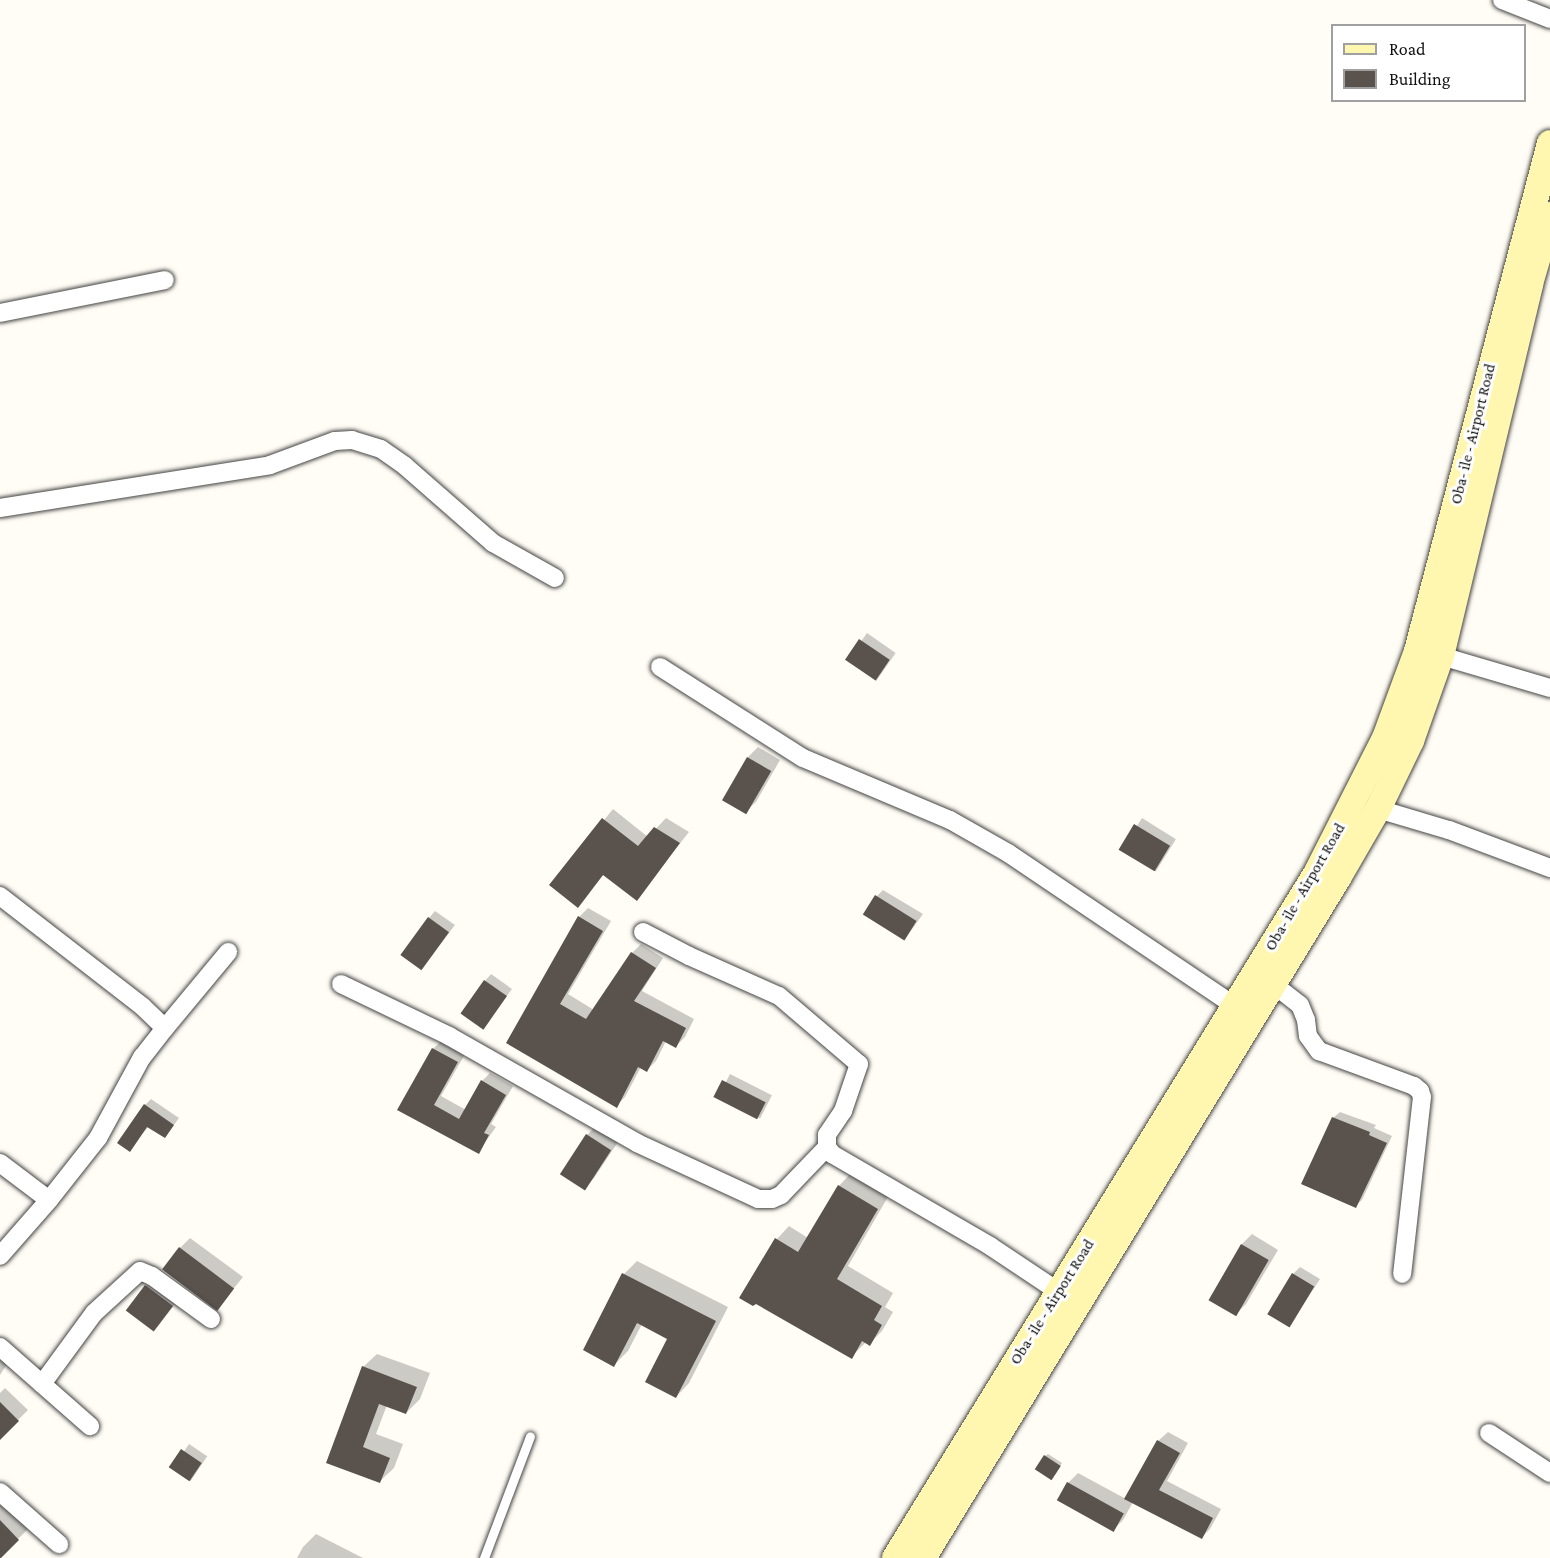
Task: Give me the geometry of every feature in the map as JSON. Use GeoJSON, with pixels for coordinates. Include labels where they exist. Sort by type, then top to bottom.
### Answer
{"type":"FeatureCollection","features":[{"type":"Feature","properties":{"kind":"main road","name":"Oba- ile - Airport Road"},"geometry":{"type":"LineString","coordinates":[[923,1558],[929,1526],[1059,1292],[1317,872],[1384,738],[1418,651],[1550,143]]}},
{"type":"Feature","properties":{"kind":"main road","name":"Oba- ile - Airport Road"},"geometry":{"type":"LineString","coordinates":[[895,1558],[929,1526],[1273,984],[1378,810],[1411,741],[1441,656],[1530,284],[1550,215]]}},
{"type":"Feature","properties":{"kind":"street"},"geometry":{"type":"LineString","coordinates":[[1502,0],[1549,14]]}},
{"type":"Feature","properties":{"kind":"street"},"geometry":{"type":"LineString","coordinates":[[0,313],[165,280]]}},
{"type":"Feature","properties":{"kind":"street"},"geometry":{"type":"LineString","coordinates":[[0,508],[261,466],[335,441],[352,440],[381,449],[405,466],[493,543],[555,578]]}},
{"type":"Feature","properties":{"kind":"street"},"geometry":{"type":"LineString","coordinates":[[1441,656],[1550,688]]}},
{"type":"Feature","properties":{"kind":"street"},"geometry":{"type":"LineString","coordinates":[[660,667],[803,758],[950,820],[1008,853],[1235,1006]]}},
{"type":"Feature","properties":{"kind":"street"},"geometry":{"type":"LineString","coordinates":[[1378,810],[1449,830],[1550,868]]}},
{"type":"Feature","properties":{"kind":"street"},"geometry":{"type":"LineString","coordinates":[[0,896],[143,1007],[165,1028]]}},
{"type":"Feature","properties":{"kind":"street"},"geometry":{"type":"LineString","coordinates":[[643,932],[689,956],[779,996],[859,1064],[843,1111],[827,1136],[827,1147],[832,1154],[990,1245],[1059,1292]]}},
{"type":"Feature","properties":{"kind":"street"},"geometry":{"type":"LineString","coordinates":[[0,1256],[49,1200],[98,1138],[142,1057],[228,952]]}},
{"type":"Feature","properties":{"kind":"street"},"geometry":{"type":"LineString","coordinates":[[341,984],[449,1036],[637,1143],[758,1199],[772,1199],[781,1195],[827,1147]]}},
{"type":"Feature","properties":{"kind":"street"},"geometry":{"type":"LineString","coordinates":[[1273,984],[1300,1005],[1306,1020],[1308,1036],[1319,1051],[1414,1086],[1420,1091],[1422,1097],[1402,1274]]}},
{"type":"Feature","properties":{"kind":"street"},"geometry":{"type":"LineString","coordinates":[[0,1163],[49,1200]]}},
{"type":"Feature","properties":{"kind":"street"},"geometry":{"type":"LineString","coordinates":[[42,1384],[94,1313],[140,1271],[152,1276],[211,1319]]}},
{"type":"Feature","properties":{"kind":"street"},"geometry":{"type":"LineString","coordinates":[[0,1347],[90,1426]]}},
{"type":"Feature","properties":{"kind":"street"},"geometry":{"type":"LineString","coordinates":[[1489,1432],[1550,1473]]}},
{"type":"Feature","properties":{"kind":"street"},"geometry":{"type":"LineString","coordinates":[[0,1492],[59,1544]]}},
{"type":"Feature","properties":{"kind":"lane"},"geometry":{"type":"LineString","coordinates":[[484,1558],[530,1436]]}},
{"type":"Feature","properties":{"kind":"building"},"geometry":{"type":"Polygon","coordinates":[[[859,639],[890,660],[876,680],[845,660],[859,639]]]}},
{"type":"Feature","properties":{"kind":"building"},"geometry":{"type":"Polygon","coordinates":[[[747,757],[771,771],[746,814],[722,800],[747,757]]]}},
{"type":"Feature","properties":{"kind":"building"},"geometry":{"type":"Polygon","coordinates":[[[602,818],[638,846],[654,827],[680,843],[637,901],[603,875],[578,908],[549,885],[602,818]]]}},
{"type":"Feature","properties":{"kind":"building"},"geometry":{"type":"Polygon","coordinates":[[[1134,824],[1170,846],[1155,871],[1119,850],[1134,824]]]}},
{"type":"Feature","properties":{"kind":"building"},"geometry":{"type":"Polygon","coordinates":[[[875,895],[917,921],[904,940],[863,915],[875,895]]]}},
{"type":"Feature","properties":{"kind":"building"},"geometry":{"type":"Polygon","coordinates":[[[578,916],[603,931],[560,1004],[586,1019],[631,952],[656,968],[634,1001],[686,1028],[676,1048],[663,1041],[647,1072],[638,1067],[617,1108],[506,1043],[578,916]]]}},
{"type":"Feature","properties":{"kind":"building"},"geometry":{"type":"Polygon","coordinates":[[[428,917],[449,932],[421,970],[400,955],[428,917]]]}},
{"type":"Feature","properties":{"kind":"building"},"geometry":{"type":"Polygon","coordinates":[[[484,980],[507,996],[483,1030],[460,1014],[484,980]]]}},
{"type":"Feature","properties":{"kind":"building"},"geometry":{"type":"Polygon","coordinates":[[[432,1048],[458,1062],[434,1105],[459,1119],[481,1080],[506,1095],[484,1133],[489,1135],[479,1154],[397,1110],[432,1048]]]}},
{"type":"Feature","properties":{"kind":"building"},"geometry":{"type":"Polygon","coordinates":[[[722,1080],[766,1102],[757,1119],[713,1097],[722,1080]]]}},
{"type":"Feature","properties":{"kind":"building"},"geometry":{"type":"Polygon","coordinates":[[[144,1104],[174,1125],[165,1138],[147,1127],[130,1152],[117,1143],[144,1104]]]}},
{"type":"Feature","properties":{"kind":"building"},"geometry":{"type":"Polygon","coordinates":[[[1332,1117],[1370,1132],[1369,1135],[1387,1143],[1356,1208],[1301,1184],[1332,1117]]]}},
{"type":"Feature","properties":{"kind":"building"},"geometry":{"type":"Polygon","coordinates":[[[586,1134],[611,1150],[585,1191],[560,1174],[586,1134]]]}},
{"type":"Feature","properties":{"kind":"building"},"geometry":{"type":"Polygon","coordinates":[[[838,1185],[878,1209],[837,1279],[882,1306],[874,1320],[882,1325],[870,1346],[862,1341],[852,1359],[756,1304],[753,1306],[739,1298],[775,1238],[798,1252],[838,1185]]]}},
{"type":"Feature","properties":{"kind":"building"},"geometry":{"type":"Polygon","coordinates":[[[1241,1244],[1269,1260],[1236,1316],[1208,1300],[1241,1244]]]}},
{"type":"Feature","properties":{"kind":"building"},"geometry":{"type":"Polygon","coordinates":[[[179,1247],[234,1289],[217,1311],[162,1269],[179,1247]]]}},
{"type":"Feature","properties":{"kind":"building"},"geometry":{"type":"Polygon","coordinates":[[[622,1273],[716,1321],[676,1398],[645,1382],[667,1339],[637,1323],[614,1367],[583,1350],[622,1273]]]}},
{"type":"Feature","properties":{"kind":"building"},"geometry":{"type":"Polygon","coordinates":[[[1292,1273],[1314,1286],[1290,1328],[1267,1314],[1292,1273]]]}},
{"type":"Feature","properties":{"kind":"building"},"geometry":{"type":"Polygon","coordinates":[[[145,1285],[173,1306],[154,1332],[126,1311],[145,1285]]]}},
{"type":"Feature","properties":{"kind":"building"},"geometry":{"type":"Polygon","coordinates":[[[362,1366],[417,1387],[406,1414],[379,1404],[363,1447],[390,1458],[380,1483],[326,1463],[362,1366]]]}},
{"type":"Feature","properties":{"kind":"building"},"geometry":{"type":"Polygon","coordinates":[[[0,1402],[19,1421],[0,1440],[0,1402]]]}},
{"type":"Feature","properties":{"kind":"building"},"geometry":{"type":"Polygon","coordinates":[[[1157,1440],[1180,1453],[1159,1490],[1213,1518],[1202,1539],[1124,1499],[1157,1440]]]}},
{"type":"Feature","properties":{"kind":"building"},"geometry":{"type":"Polygon","coordinates":[[[181,1449],[202,1463],[189,1481],[169,1467],[181,1449]]]}},
{"type":"Feature","properties":{"kind":"building"},"geometry":{"type":"Polygon","coordinates":[[[1044,1455],[1061,1466],[1052,1480],[1035,1469],[1044,1455]]]}},
{"type":"Feature","properties":{"kind":"building"},"geometry":{"type":"Polygon","coordinates":[[[1067,1482],[1124,1514],[1114,1532],[1057,1500],[1067,1482]]]}},
{"type":"Feature","properties":{"kind":"building"},"geometry":{"type":"Polygon","coordinates":[[[0,1520],[19,1540],[1,1558],[0,1558],[0,1520]]]}}]}
